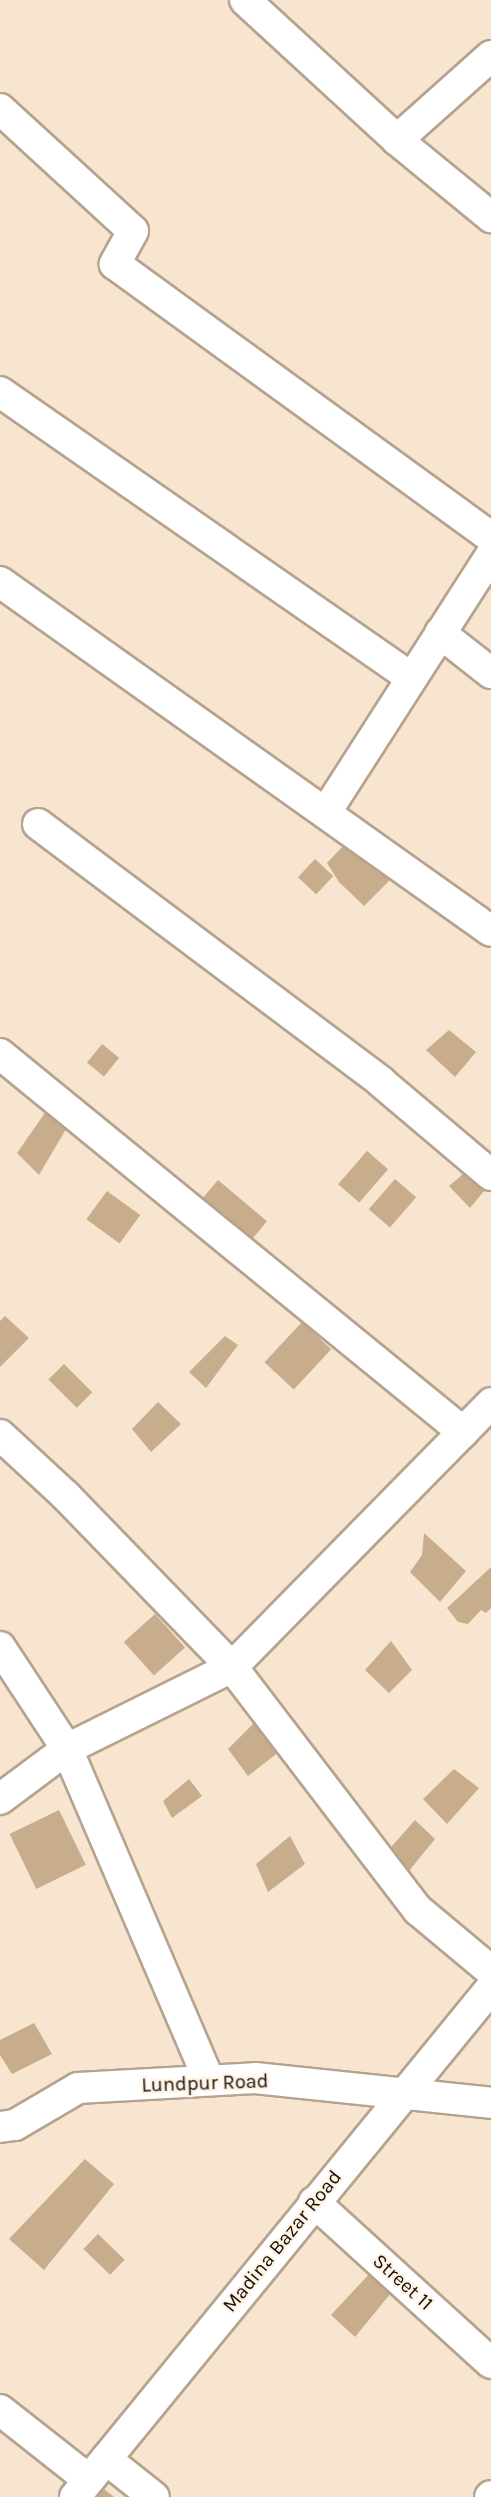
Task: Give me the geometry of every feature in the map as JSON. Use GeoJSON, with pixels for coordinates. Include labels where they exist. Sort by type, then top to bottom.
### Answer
{"type":"FeatureCollection","features":[{"type":"Feature","properties":{"kind":"street"},"geometry":{"type":"LineString","coordinates":[[245,0],[397,140],[491,217]]}},
{"type":"Feature","properties":{"kind":"street"},"geometry":{"type":"LineString","coordinates":[[397,140],[491,56]]}},
{"type":"Feature","properties":{"kind":"street"},"geometry":{"type":"LineString","coordinates":[[0,109],[133,231],[115,264],[491,537]]}},
{"type":"Feature","properties":{"kind":"street"},"geometry":{"type":"LineString","coordinates":[[0,392],[410,677]]}},
{"type":"Feature","properties":{"kind":"street"},"geometry":{"type":"LineString","coordinates":[[326,812],[410,677],[491,555]]}},
{"type":"Feature","properties":{"kind":"street"},"geometry":{"type":"LineString","coordinates":[[0,582],[491,931]]}},
{"type":"Feature","properties":{"kind":"street"},"geometry":{"type":"LineString","coordinates":[[440,633],[491,674]]}},
{"type":"Feature","properties":{"kind":"street"},"geometry":{"type":"LineString","coordinates":[[39,824],[381,1082],[491,1175]]}},
{"type":"Feature","properties":{"kind":"street"},"geometry":{"type":"LineString","coordinates":[[0,1054],[463,1432]]}},
{"type":"Feature","properties":{"kind":"street"},"geometry":{"type":"LineString","coordinates":[[0,1799],[67,1749],[232,1667],[491,1403]]}},
{"type":"Feature","properties":{"kind":"street"},"geometry":{"type":"LineString","coordinates":[[0,1435],[66,1496],[232,1667],[418,1910],[491,1971]]}},
{"type":"Feature","properties":{"kind":"street"},"geometry":{"type":"LineString","coordinates":[[0,1647],[67,1749],[209,2080]]}},
{"type":"Feature","properties":{"kind":"street","name":"Madina Bazar Road"},"geometry":{"type":"LineString","coordinates":[[90,2479],[401,2093],[491,1988]]}},
{"type":"Feature","properties":{"kind":"street","name":"Lundpur Road"},"geometry":{"type":"LineString","coordinates":[[0,2127],[15,2125],[78,2088],[209,2080],[255,2078],[491,2103]]}},
{"type":"Feature","properties":{"kind":"street","name":"Street 11"},"geometry":{"type":"LineString","coordinates":[[314,2202],[491,2363]]}},
{"type":"Feature","properties":{"kind":"street"},"geometry":{"type":"LineString","coordinates":[[0,2410],[90,2479],[154,2497]]}},
{"type":"Feature","properties":{"kind":"building"},"geometry":{"type":"Polygon","coordinates":[[[347,842],[391,879],[364,906],[339,882],[327,863],[347,842]]]}},
{"type":"Feature","properties":{"kind":"building"},"geometry":{"type":"Polygon","coordinates":[[[315,859],[333,876],[316,894],[298,877],[315,859]]]}},
{"type":"Feature","properties":{"kind":"building"},"geometry":{"type":"Polygon","coordinates":[[[449,1030],[476,1052],[455,1077],[426,1050],[449,1030]]]}},
{"type":"Feature","properties":{"kind":"building"},"geometry":{"type":"Polygon","coordinates":[[[102,1044],[119,1058],[104,1076],[87,1063],[102,1044]]]}},
{"type":"Feature","properties":{"kind":"building"},"geometry":{"type":"Polygon","coordinates":[[[49,1107],[69,1124],[39,1175],[17,1153],[49,1107]]]}},
{"type":"Feature","properties":{"kind":"building"},"geometry":{"type":"Polygon","coordinates":[[[367,1151],[388,1169],[359,1203],[338,1184],[367,1151]]]}},
{"type":"Feature","properties":{"kind":"building"},"geometry":{"type":"Polygon","coordinates":[[[469,1169],[489,1185],[470,1208],[449,1186],[469,1169]]]}},
{"type":"Feature","properties":{"kind":"building"},"geometry":{"type":"Polygon","coordinates":[[[395,1179],[416,1197],[390,1228],[369,1209],[395,1179]]]}},
{"type":"Feature","properties":{"kind":"building"},"geometry":{"type":"Polygon","coordinates":[[[218,1180],[267,1221],[244,1249],[195,1208],[218,1180]]]}},
{"type":"Feature","properties":{"kind":"building"},"geometry":{"type":"Polygon","coordinates":[[[107,1191],[140,1215],[120,1243],[86,1219],[107,1191]]]}},
{"type":"Feature","properties":{"kind":"building"},"geometry":{"type":"Polygon","coordinates":[[[5,1316],[29,1338],[0,1367],[0,1321],[5,1316]]]}},
{"type":"Feature","properties":{"kind":"building"},"geometry":{"type":"Polygon","coordinates":[[[302,1322],[331,1349],[294,1390],[264,1362],[302,1322]]]}},
{"type":"Feature","properties":{"kind":"building"},"geometry":{"type":"Polygon","coordinates":[[[225,1336],[238,1345],[206,1388],[189,1372],[225,1336]]]}},
{"type":"Feature","properties":{"kind":"building"},"geometry":{"type":"Polygon","coordinates":[[[64,1364],[92,1392],[77,1408],[48,1380],[64,1364]]]}},
{"type":"Feature","properties":{"kind":"building"},"geometry":{"type":"Polygon","coordinates":[[[158,1402],[181,1424],[151,1452],[132,1429],[158,1402]]]}},
{"type":"Feature","properties":{"kind":"building"},"geometry":{"type":"Polygon","coordinates":[[[424,1533],[466,1571],[440,1602],[410,1572],[422,1555],[424,1533]]]}},
{"type":"Feature","properties":{"kind":"building"},"geometry":{"type":"Polygon","coordinates":[[[491,1567],[491,1608],[486,1613],[481,1610],[468,1624],[458,1622],[447,1608],[491,1567]]]}},
{"type":"Feature","properties":{"kind":"building"},"geometry":{"type":"Polygon","coordinates":[[[155,1614],[185,1647],[154,1676],[124,1642],[155,1614]]]}},
{"type":"Feature","properties":{"kind":"building"},"geometry":{"type":"Polygon","coordinates":[[[391,1641],[412,1670],[389,1693],[365,1670],[391,1641]]]}},
{"type":"Feature","properties":{"kind":"building"},"geometry":{"type":"Polygon","coordinates":[[[261,1716],[284,1748],[248,1776],[228,1749],[261,1716]]]}},
{"type":"Feature","properties":{"kind":"building"},"geometry":{"type":"Polygon","coordinates":[[[454,1769],[479,1788],[447,1824],[423,1799],[454,1769]]]}},
{"type":"Feature","properties":{"kind":"building"},"geometry":{"type":"Polygon","coordinates":[[[189,1779],[202,1796],[172,1818],[163,1801],[189,1779]]]}},
{"type":"Feature","properties":{"kind":"building"},"geometry":{"type":"Polygon","coordinates":[[[59,1810],[86,1865],[36,1889],[10,1834],[59,1810]]]}},
{"type":"Feature","properties":{"kind":"building"},"geometry":{"type":"Polygon","coordinates":[[[415,1820],[435,1839],[404,1877],[385,1854],[415,1820]]]}},
{"type":"Feature","properties":{"kind":"building"},"geometry":{"type":"Polygon","coordinates":[[[290,1836],[305,1864],[268,1892],[256,1864],[290,1836]]]}},
{"type":"Feature","properties":{"kind":"building"},"geometry":{"type":"Polygon","coordinates":[[[34,2023],[52,2054],[12,2074],[0,2055],[0,2040],[34,2023]]]}},
{"type":"Feature","properties":{"kind":"building"},"geometry":{"type":"Polygon","coordinates":[[[85,2159],[114,2184],[44,2270],[9,2239],[85,2159]]]}},
{"type":"Feature","properties":{"kind":"building"},"geometry":{"type":"Polygon","coordinates":[[[98,2234],[125,2260],[110,2275],[83,2249],[98,2234]]]}},
{"type":"Feature","properties":{"kind":"building"},"geometry":{"type":"Polygon","coordinates":[[[372,2271],[391,2293],[355,2337],[331,2315],[372,2271]]]}},
{"type":"Feature","properties":{"kind":"building"},"geometry":{"type":"Polygon","coordinates":[[[99,2485],[114,2497],[91,2497],[99,2485]]]}}]}
